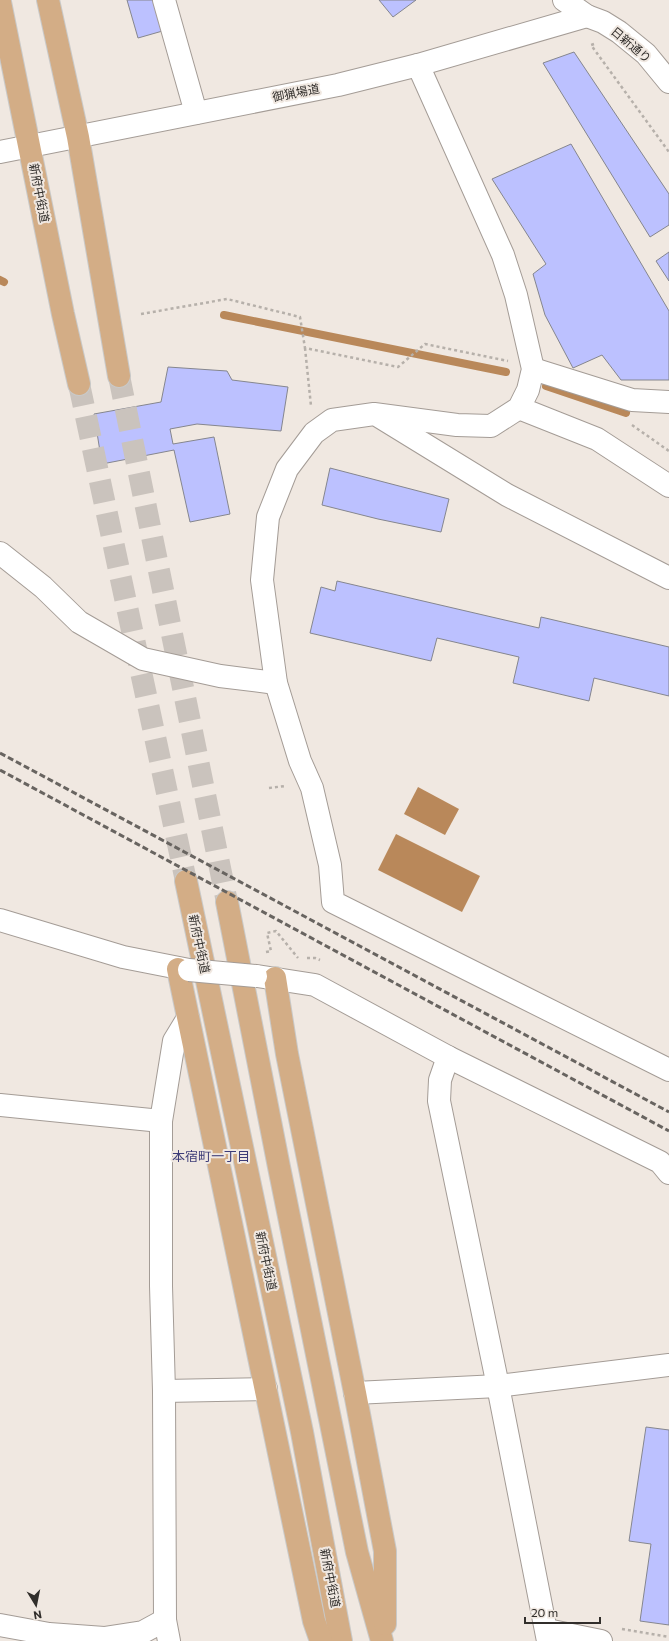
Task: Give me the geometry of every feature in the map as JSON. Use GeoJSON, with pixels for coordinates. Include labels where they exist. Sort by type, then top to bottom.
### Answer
{"type":"FeatureCollection","features":[{"type":"Feature","properties":{"kind":"main road"},"geometry":{"type":"LineString","coordinates":[[48,0],[78,137],[119,376]]}},
{"type":"Feature","properties":{"kind":"main road","name":"新府中街道"},"geometry":{"type":"LineString","coordinates":[[0,2],[63,314],[79,384]]}},
{"type":"Feature","properties":{"kind":"main road","name":"新府中街道"},"geometry":{"type":"LineString","coordinates":[[186,881],[302,1432],[341,1641]]}},
{"type":"Feature","properties":{"kind":"main road"},"geometry":{"type":"LineString","coordinates":[[227,902],[358,1552],[382,1641]]}},
{"type":"Feature","properties":{"kind":"main road"},"geometry":{"type":"LineString","coordinates":[[183,969],[188,1018],[314,1621],[321,1641]]}},
{"type":"Feature","properties":{"kind":"main road"},"geometry":{"type":"LineString","coordinates":[[265,977],[287,1054],[356,1393],[385,1550],[385,1641]]}},
{"type":"Feature","properties":{"kind":"street"},"geometry":{"type":"LineString","coordinates":[[164,0],[196,113]]}},
{"type":"Feature","properties":{"kind":"street","name":"日新通り"},"geometry":{"type":"LineString","coordinates":[[564,0],[587,16],[603,22],[619,32],[646,54],[669,82]]}},
{"type":"Feature","properties":{"kind":"street","name":"御猟場道"},"geometry":{"type":"LineString","coordinates":[[0,152],[338,85],[418,65],[587,16]]}},
{"type":"Feature","properties":{"kind":"street"},"geometry":{"type":"LineString","coordinates":[[418,65],[503,255],[516,295],[532,369],[528,390],[519,408],[491,426],[457,424],[374,414],[332,420],[314,433],[286,469],[268,517],[262,580],[276,683],[300,761],[312,788],[330,865],[334,902],[669,1070]]}},
{"type":"Feature","properties":{"kind":"street"},"geometry":{"type":"LineString","coordinates":[[532,369],[632,400],[669,402]]}},
{"type":"Feature","properties":{"kind":"street"},"geometry":{"type":"LineString","coordinates":[[519,408],[598,439],[669,486]]}},
{"type":"Feature","properties":{"kind":"street"},"geometry":{"type":"LineString","coordinates":[[374,414],[507,495],[669,578]]}},
{"type":"Feature","properties":{"kind":"street"},"geometry":{"type":"LineString","coordinates":[[0,553],[43,587],[79,622],[143,659],[220,676],[276,683]]}},
{"type":"Feature","properties":{"kind":"street"},"geometry":{"type":"LineString","coordinates":[[0,920],[123,957],[183,969],[265,977],[315,985],[448,1057],[660,1162],[669,1174]]}},
{"type":"Feature","properties":{"kind":"street"},"geometry":{"type":"LineString","coordinates":[[169,1641],[165,1620],[164,1391],[161,1286],[161,1121],[174,1041],[188,1018]]}},
{"type":"Feature","properties":{"kind":"street"},"geometry":{"type":"LineString","coordinates":[[448,1057],[440,1080],[439,1101],[498,1386],[547,1636],[601,1641]]}},
{"type":"Feature","properties":{"kind":"street"},"geometry":{"type":"LineString","coordinates":[[0,1105],[161,1121]]}},
{"type":"Feature","properties":{"kind":"street"},"geometry":{"type":"LineString","coordinates":[[356,1393],[498,1386],[669,1365]]}},
{"type":"Feature","properties":{"kind":"street"},"geometry":{"type":"LineString","coordinates":[[164,1391],[266,1389]]}},
{"type":"Feature","properties":{"kind":"street"},"geometry":{"type":"LineString","coordinates":[[0,1625],[49,1634],[104,1638],[143,1632],[165,1620]]}},
{"type":"Feature","properties":{"kind":"path"},"geometry":{"type":"LineString","coordinates":[[619,32],[591,46],[669,152]]}},
{"type":"Feature","properties":{"kind":"path"},"geometry":{"type":"LineString","coordinates":[[141,314],[227,299],[300,317],[305,348],[314,433]]}},
{"type":"Feature","properties":{"kind":"path"},"geometry":{"type":"LineString","coordinates":[[305,348],[398,367],[420,349]]}},
{"type":"Feature","properties":{"kind":"path"},"geometry":{"type":"LineString","coordinates":[[260,953],[271,951],[267,933],[276,931],[298,958]]}},
{"type":"Feature","properties":{"kind":"shaded area"},"geometry":{"type":"Polygon","coordinates":[[[418,787],[459,809],[445,835],[404,814],[418,787]]]}},
{"type":"Feature","properties":{"kind":"shaded area"},"geometry":{"type":"Polygon","coordinates":[[[396,834],[480,876],[462,912],[378,870],[396,834]]]}},
{"type":"Feature","properties":{"kind":"building"},"geometry":{"type":"Polygon","coordinates":[[[127,0],[165,0],[173,28],[138,38],[127,0]]]}},
{"type":"Feature","properties":{"kind":"building"},"geometry":{"type":"Polygon","coordinates":[[[379,0],[416,0],[393,17],[379,0]]]}},
{"type":"Feature","properties":{"kind":"building"},"geometry":{"type":"Polygon","coordinates":[[[574,52],[669,194],[669,225],[650,237],[543,63],[574,52]]]}},
{"type":"Feature","properties":{"kind":"building"},"geometry":{"type":"Polygon","coordinates":[[[571,144],[669,311],[669,380],[621,380],[602,355],[573,368],[545,315],[533,274],[546,264],[492,179],[571,144]]]}},
{"type":"Feature","properties":{"kind":"building"},"geometry":{"type":"Polygon","coordinates":[[[669,252],[669,281],[656,261],[669,252]]]}},
{"type":"Feature","properties":{"kind":"building"},"geometry":{"type":"Polygon","coordinates":[[[168,367],[227,371],[232,380],[288,387],[281,431],[197,424],[170,429],[173,444],[214,437],[230,514],[190,522],[174,450],[102,464],[94,414],[161,402],[168,367]]]}},
{"type":"Feature","properties":{"kind":"building"},"geometry":{"type":"Polygon","coordinates":[[[330,468],[449,499],[441,532],[378,519],[322,505],[330,468]]]}},
{"type":"Feature","properties":{"kind":"building"},"geometry":{"type":"Polygon","coordinates":[[[337,581],[539,628],[541,617],[669,647],[669,696],[594,678],[589,701],[513,683],[519,657],[437,638],[431,661],[310,633],[321,587],[335,591],[337,581]]]}},
{"type":"Feature","properties":{"kind":"building"},"geometry":{"type":"Polygon","coordinates":[[[646,1427],[669,1430],[669,1625],[640,1621],[651,1544],[629,1541],[646,1427]]]}},
{"type":"Feature","properties":{"kind":"waterway"},"geometry":{"type":"LineString","coordinates":[[0,280],[4,282]]}},
{"type":"Feature","properties":{"kind":"waterway"},"geometry":{"type":"LineString","coordinates":[[224,315],[506,372]]}},
{"type":"Feature","properties":{"kind":"waterway"},"geometry":{"type":"LineString","coordinates":[[546,386],[626,413]]}},
{"type":"Feature","properties":{"kind":"tunnel"},"geometry":{"type":"LineString","coordinates":[[119,376],[227,902]]}},
{"type":"Feature","properties":{"kind":"tunnel"},"geometry":{"type":"LineString","coordinates":[[79,384],[186,881]]}},
{"type":"Feature","properties":{"kind":"railway"},"geometry":{"type":"LineString","coordinates":[[0,753],[669,1112]]}},
{"type":"Feature","properties":{"kind":"railway"},"geometry":{"type":"LineString","coordinates":[[0,770],[669,1131]]}},
{"type":"Feature","properties":{"kind":"district","name":"本宿町一丁目"},"geometry":{"type":"Point","coordinates":[211,1156]}}]}
